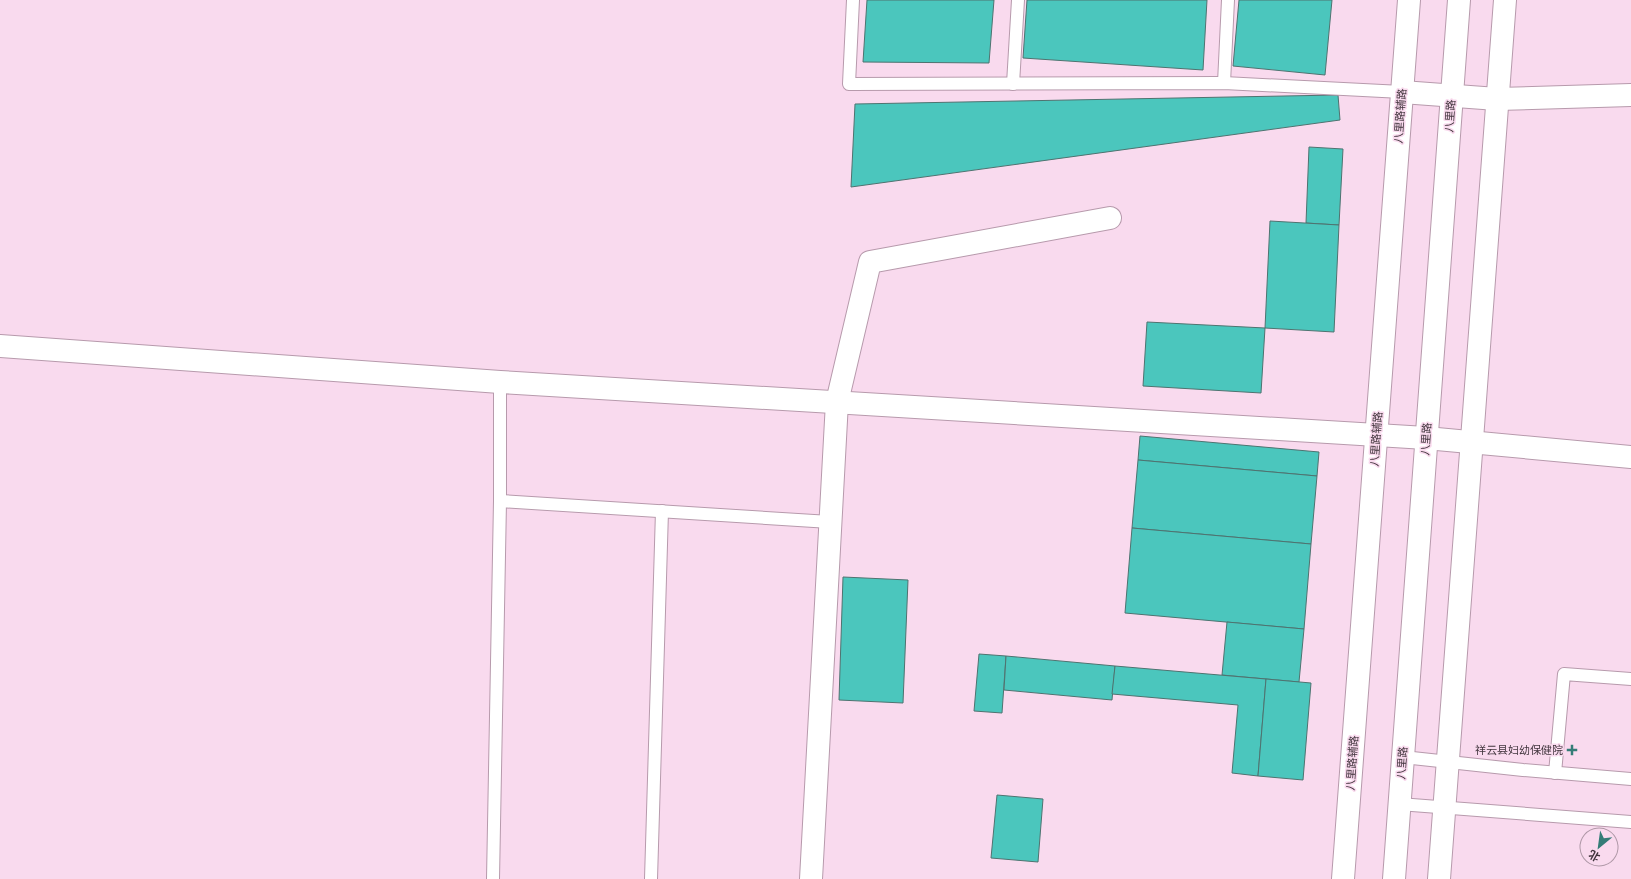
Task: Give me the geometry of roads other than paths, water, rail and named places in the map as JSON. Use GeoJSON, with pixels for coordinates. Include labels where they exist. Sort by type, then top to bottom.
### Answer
{"type":"FeatureCollection","features":[{"type":"Feature","properties":{"kind":"street","name":"八里路辅路"},"geometry":{"type":"LineString","coordinates":[[1343,879],[1409,0]]}},
{"type":"Feature","properties":{"kind":"street","name":"八里路"},"geometry":{"type":"LineString","coordinates":[[1394,879],[1459,0]]}},
{"type":"Feature","properties":{"kind":"street"},"geometry":{"type":"LineString","coordinates":[[1439,879],[1505,0]]}},
{"type":"Feature","properties":{"kind":"street"},"geometry":{"type":"LineString","coordinates":[[1402,92],[1497,98],[1631,95]]}},
{"type":"Feature","properties":{"kind":"street"},"geometry":{"type":"LineString","coordinates":[[811,879],[836,402],[870,262],[1110,218]]}},
{"type":"Feature","properties":{"kind":"street"},"geometry":{"type":"LineString","coordinates":[[0,346],[500,382],[1426,438],[1631,457]]}},
{"type":"Feature","properties":{"kind":"lane"},"geometry":{"type":"LineString","coordinates":[[853,0],[849,84],[1224,83],[1402,92]]}},
{"type":"Feature","properties":{"kind":"lane"},"geometry":{"type":"LineString","coordinates":[[1013,84],[1018,0]]}},
{"type":"Feature","properties":{"kind":"lane"},"geometry":{"type":"LineString","coordinates":[[1224,83],[1228,0]]}},
{"type":"Feature","properties":{"kind":"lane"},"geometry":{"type":"LineString","coordinates":[[493,879],[500,501],[500,382]]}},
{"type":"Feature","properties":{"kind":"lane"},"geometry":{"type":"LineString","coordinates":[[500,501],[830,522]]}},
{"type":"Feature","properties":{"kind":"lane"},"geometry":{"type":"LineString","coordinates":[[651,879],[662,511]]}},
{"type":"Feature","properties":{"kind":"lane"},"geometry":{"type":"LineString","coordinates":[[1555,773],[1564,674],[1631,679]]}},
{"type":"Feature","properties":{"kind":"lane"},"geometry":{"type":"LineString","coordinates":[[1403,757],[1555,773],[1631,779]]}},
{"type":"Feature","properties":{"kind":"lane"},"geometry":{"type":"LineString","coordinates":[[1399,804],[1631,822]]}},
{"type":"Feature","properties":{"kind":"place","name":"祥云县妇幼保健院"},"geometry":{"type":"Point","coordinates":[1572,750]}}]}
